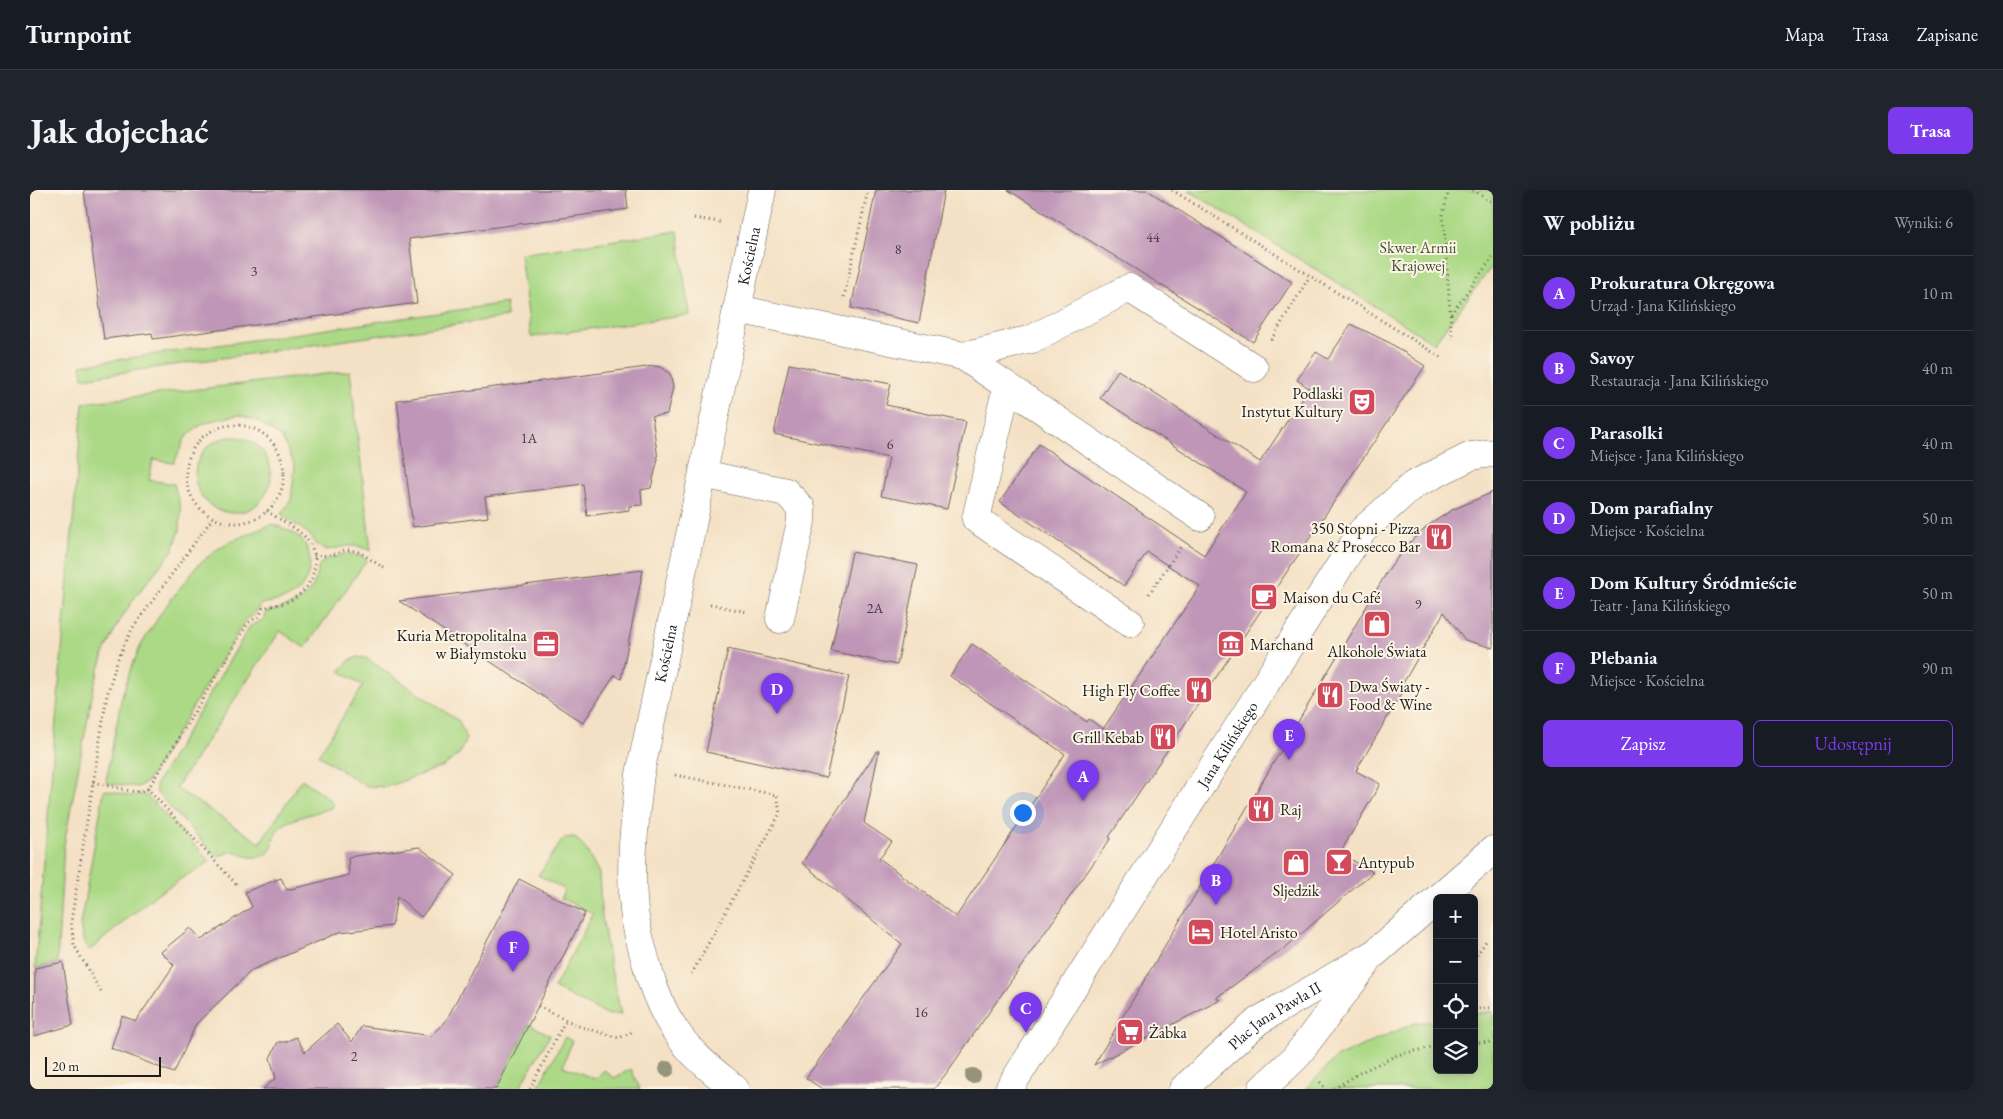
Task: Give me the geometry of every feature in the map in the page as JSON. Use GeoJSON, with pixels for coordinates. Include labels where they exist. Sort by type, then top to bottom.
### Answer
{"type":"FeatureCollection","features":[{"type":"Feature","properties":{"kind":"street","name":"Kościelna"},"geometry":{"type":"LineString","coordinates":[[735,1089],[698,1057],[680,1037],[661,1008],[649,974],[634,911],[632,884],[633,841],[640,774],[762,190]]}},
{"type":"Feature","properties":{"kind":"street"},"geometry":{"type":"LineString","coordinates":[[963,356],[1032,339],[1129,288],[1254,368]]}},
{"type":"Feature","properties":{"kind":"street"},"geometry":{"type":"LineString","coordinates":[[737,309],[963,356],[1200,517]]}},
{"type":"Feature","properties":{"kind":"street"},"geometry":{"type":"LineString","coordinates":[[1007,386],[976,519],[1130,622]]}},
{"type":"Feature","properties":{"kind":"street","name":"Jana Kilińskiego"},"geometry":{"type":"LineString","coordinates":[[1010,1089],[1362,531],[1412,485],[1471,456],[1493,453]]}},
{"type":"Feature","properties":{"kind":"street"},"geometry":{"type":"LineString","coordinates":[[703,474],[786,492],[801,508],[801,521],[780,619]]}},
{"type":"Feature","properties":{"kind":"street","name":"Plac Jana Pawła II"},"geometry":{"type":"LineString","coordinates":[[1443,894],[1493,850]]}},
{"type":"Feature","properties":{"kind":"street","name":"Plac Jana Pawła II"},"geometry":{"type":"LineString","coordinates":[[1182,1089],[1258,1021],[1375,953],[1433,902]]}},
{"type":"Feature","properties":{"kind":"street","name":"Plac Jana Pawła II"},"geometry":{"type":"LineString","coordinates":[[1262,1089],[1295,1058],[1375,953]]}},
{"type":"Feature","properties":{"kind":"path"},"geometry":{"type":"LineString","coordinates":[[836,330],[868,190]]}},
{"type":"Feature","properties":{"kind":"path"},"geometry":{"type":"LineString","coordinates":[[1172,190],[1442,358]]}},
{"type":"Feature","properties":{"kind":"path"},"geometry":{"type":"LineString","coordinates":[[1449,190],[1443,214],[1452,339]]}},
{"type":"Feature","properties":{"kind":"path"},"geometry":{"type":"LineString","coordinates":[[1473,190],[1493,203]]}},
{"type":"Feature","properties":{"kind":"path"},"geometry":{"type":"LineString","coordinates":[[694,218],[728,225]]}},
{"type":"Feature","properties":{"kind":"path"},"geometry":{"type":"LineString","coordinates":[[1451,314],[1493,257]]}},
{"type":"Feature","properties":{"kind":"path"},"geometry":{"type":"LineString","coordinates":[[1254,368],[1310,276]]}},
{"type":"Feature","properties":{"kind":"path"},"geometry":{"type":"LineString","coordinates":[[236,424],[250,427],[264,434],[274,444],[282,457],[283,487],[277,500],[255,520],[241,523],[226,523],[212,519],[200,510],[191,498],[186,485],[185,470],[188,455],[196,442],[207,433],[221,426],[236,424]]}},
{"type":"Feature","properties":{"kind":"path"},"geometry":{"type":"LineString","coordinates":[[92,782],[136,792],[148,789],[248,623],[260,615],[263,608],[292,600],[303,592],[314,572],[316,564],[311,544],[297,530],[267,511]]}},
{"type":"Feature","properties":{"kind":"path"},"geometry":{"type":"LineString","coordinates":[[1130,622],[1200,517]]}},
{"type":"Feature","properties":{"kind":"path"},"geometry":{"type":"LineString","coordinates":[[101,992],[74,945],[71,922],[107,695],[117,661],[132,629],[212,519]]}},
{"type":"Feature","properties":{"kind":"path"},"geometry":{"type":"LineString","coordinates":[[314,556],[332,555],[350,550],[359,552],[384,568]]}},
{"type":"Feature","properties":{"kind":"path"},"geometry":{"type":"LineString","coordinates":[[705,603],[726,608]]}},
{"type":"Feature","properties":{"kind":"path"},"geometry":{"type":"LineString","coordinates":[[669,773],[777,795],[780,813],[691,975]]}},
{"type":"Feature","properties":{"kind":"path"},"geometry":{"type":"LineString","coordinates":[[148,789],[236,884]]}},
{"type":"Feature","properties":{"kind":"path"},"geometry":{"type":"LineString","coordinates":[[1478,953],[1487,940]]}},
{"type":"Feature","properties":{"kind":"path"},"geometry":{"type":"LineString","coordinates":[[538,1006],[579,1026],[619,1038],[632,1032]]}},
{"type":"Feature","properties":{"kind":"path"},"geometry":{"type":"LineString","coordinates":[[1478,1009],[1493,1007]]}},
{"type":"Feature","properties":{"kind":"path"},"geometry":{"type":"LineString","coordinates":[[530,1089],[566,1019]]}},
{"type":"Feature","properties":{"kind":"path"},"geometry":{"type":"LineString","coordinates":[[1478,1043],[1493,1042]]}},
{"type":"Feature","properties":{"kind":"path"},"geometry":{"type":"LineString","coordinates":[[1334,1089],[1361,1072],[1398,1055],[1433,1047]]}},
{"type":"Feature","properties":{"kind":"green space","name":"Skwer Armii Krajowej"},"geometry":{"type":"Polygon","coordinates":[[[1188,190],[1493,190],[1493,265],[1434,343],[1188,190]]]}},
{"type":"Feature","properties":{"kind":"green space"},"geometry":{"type":"Polygon","coordinates":[[[678,231],[689,315],[531,337],[520,254],[678,231]]]}},
{"type":"Feature","properties":{"kind":"green space"},"geometry":{"type":"Polygon","coordinates":[[[506,303],[507,317],[83,378],[81,365],[506,303]]]}},
{"type":"Feature","properties":{"kind":"green space"},"geometry":{"type":"Polygon","coordinates":[[[350,371],[371,551],[353,546],[327,550],[318,546],[309,534],[281,514],[291,500],[295,466],[282,438],[258,421],[239,415],[214,420],[201,425],[185,438],[174,463],[153,460],[149,480],[174,484],[181,510],[180,530],[173,550],[135,597],[119,622],[104,654],[94,686],[64,845],[57,963],[35,968],[83,403],[350,371]]]}},
{"type":"Feature","properties":{"kind":"green space"},"geometry":{"type":"Polygon","coordinates":[[[233,437],[248,440],[260,448],[268,460],[271,475],[268,490],[260,502],[248,510],[233,513],[218,510],[206,502],[198,490],[195,475],[198,460],[206,448],[218,440],[233,437]]]}},
{"type":"Feature","properties":{"kind":"green space"},"geometry":{"type":"Polygon","coordinates":[[[272,524],[294,534],[305,545],[310,561],[307,577],[303,584],[298,591],[288,598],[261,604],[253,615],[246,619],[148,781],[138,787],[107,783],[122,696],[130,671],[141,645],[163,610],[198,565],[215,551],[227,543],[272,524]]]}},
{"type":"Feature","properties":{"kind":"green space"},"geometry":{"type":"Polygon","coordinates":[[[343,554],[361,556],[367,560],[305,648],[280,631],[176,788],[260,843],[302,779],[332,801],[334,805],[331,808],[287,822],[275,835],[270,851],[260,857],[249,857],[232,851],[217,857],[156,792],[156,784],[250,626],[263,620],[266,612],[280,609],[300,600],[310,590],[322,562],[343,554]]]}},
{"type":"Feature","properties":{"kind":"green space"},"geometry":{"type":"Polygon","coordinates":[[[358,657],[366,658],[459,721],[466,739],[459,754],[444,766],[386,787],[365,786],[318,755],[363,686],[340,671],[350,660],[358,657]]]}},
{"type":"Feature","properties":{"kind":"green space"},"geometry":{"type":"Polygon","coordinates":[[[108,790],[131,796],[141,794],[147,796],[210,861],[158,893],[89,951],[83,941],[80,925],[104,791],[108,790]]]}},
{"type":"Feature","properties":{"kind":"green space"},"geometry":{"type":"Polygon","coordinates":[[[575,837],[587,851],[599,873],[601,910],[609,960],[621,1014],[608,1015],[554,988],[593,914],[561,898],[564,889],[538,875],[564,838],[575,837]]]}},
{"type":"Feature","properties":{"kind":"green space"},"geometry":{"type":"Polygon","coordinates":[[[1493,1011],[1493,1089],[1305,1089],[1337,1057],[1415,1023],[1433,1021],[1433,1074],[1478,1074],[1478,1013],[1493,1011]]]}},
{"type":"Feature","properties":{"kind":"green space"},"geometry":{"type":"Polygon","coordinates":[[[529,1024],[550,1035],[519,1089],[501,1089],[497,1087],[529,1024]]]}},
{"type":"Feature","properties":{"kind":"green space"},"geometry":{"type":"Polygon","coordinates":[[[565,1037],[572,1041],[563,1066],[595,1079],[604,1070],[614,1078],[631,1069],[640,1089],[537,1089],[565,1037]]]}},
{"type":"Feature","properties":{"kind":"building"},"geometry":{"type":"Polygon","coordinates":[[[84,190],[626,190],[628,209],[409,239],[417,303],[153,339],[152,333],[104,339],[84,190]]]}},
{"type":"Feature","properties":{"kind":"building"},"geometry":{"type":"Polygon","coordinates":[[[876,190],[944,190],[919,323],[851,308],[876,190]]]}},
{"type":"Feature","properties":{"kind":"building"},"geometry":{"type":"Polygon","coordinates":[[[1008,190],[1147,190],[1292,282],[1253,342],[1008,190]]]}},
{"type":"Feature","properties":{"kind":"building"},"geometry":{"type":"Polygon","coordinates":[[[1351,324],[1390,343],[1425,366],[1109,837],[1111,838],[948,1071],[934,1089],[822,1089],[806,1078],[902,944],[802,863],[877,751],[879,751],[864,823],[892,842],[879,858],[956,917],[1065,754],[950,676],[972,644],[1087,722],[1089,719],[1103,729],[1200,586],[1147,552],[1124,586],[1000,502],[1039,444],[1204,555],[1246,492],[1100,398],[1118,370],[1260,462],[1309,388],[1297,380],[1316,352],[1328,359],[1351,324]]]}},
{"type":"Feature","properties":{"kind":"building"},"geometry":{"type":"Polygon","coordinates":[[[789,364],[891,384],[886,405],[966,422],[947,509],[881,496],[889,458],[774,434],[789,364]]]}},
{"type":"Feature","properties":{"kind":"building"},"geometry":{"type":"Polygon","coordinates":[[[654,366],[660,367],[670,374],[673,387],[667,414],[652,416],[658,459],[651,488],[641,490],[642,505],[629,506],[629,510],[587,516],[583,484],[485,497],[488,517],[413,527],[397,400],[654,366]]]}},
{"type":"Feature","properties":{"kind":"building"},"geometry":{"type":"Polygon","coordinates":[[[1493,492],[1493,648],[1465,640],[1444,612],[1398,692],[1401,694],[1356,771],[1380,784],[1340,853],[1373,872],[1286,947],[1216,998],[1220,1000],[1094,1065],[1390,567],[1409,543],[1429,525],[1452,510],[1493,492]]]}},
{"type":"Feature","properties":{"kind":"building"},"geometry":{"type":"Polygon","coordinates":[[[852,552],[918,565],[897,665],[831,651],[852,552]]]}},
{"type":"Feature","properties":{"kind":"building","name":"Kuria Metropolitalna w Białymstoku"},"geometry":{"type":"Polygon","coordinates":[[[643,570],[621,679],[615,675],[583,723],[399,601],[643,570]]]}},
{"type":"Feature","properties":{"kind":"building"},"geometry":{"type":"Polygon","coordinates":[[[728,649],[849,676],[826,778],[706,752],[728,649]]]}},
{"type":"Feature","properties":{"kind":"building"},"geometry":{"type":"Polygon","coordinates":[[[419,847],[456,875],[421,917],[397,896],[392,926],[340,932],[252,970],[196,1024],[174,1073],[111,1048],[122,1016],[136,1021],[174,965],[161,952],[190,928],[201,940],[252,907],[245,892],[281,878],[287,890],[349,875],[348,857],[419,847]]]}},
{"type":"Feature","properties":{"kind":"building"},"geometry":{"type":"Polygon","coordinates":[[[519,879],[585,913],[496,1089],[263,1089],[276,1078],[270,1058],[278,1042],[285,1042],[296,1037],[305,1052],[337,1024],[352,1042],[362,1026],[432,1036],[446,1021],[519,879]]]}},
{"type":"Feature","properties":{"kind":"building"},"geometry":{"type":"Polygon","coordinates":[[[63,962],[73,1025],[34,1036],[35,968],[63,962]]]}},
{"type":"Feature","properties":{"kind":"place","name":"Podlaski Instytut Kultury"},"geometry":{"type":"Point","coordinates":[1362,402]}},
{"type":"Feature","properties":{"kind":"place","name":"350 Stopni - Pizza Romana & Prosecco Bar"},"geometry":{"type":"Point","coordinates":[1439,537]}},
{"type":"Feature","properties":{"kind":"place","name":"Maison du Café"},"geometry":{"type":"Point","coordinates":[1264,597]}},
{"type":"Feature","properties":{"kind":"place","name":"Alkohole Świata"},"geometry":{"type":"Point","coordinates":[1377,624]}},
{"type":"Feature","properties":{"kind":"place","name":"Kuria Metropolitalna w Białymstoku"},"geometry":{"type":"Point","coordinates":[546,644]}},
{"type":"Feature","properties":{"kind":"place","name":"Marchand"},"geometry":{"type":"Point","coordinates":[1231,644]}},
{"type":"Feature","properties":{"kind":"place","name":"High Fly Coffee"},"geometry":{"type":"Point","coordinates":[1199,690]}},
{"type":"Feature","properties":{"kind":"place","name":"Dwa Światy - Food & Wine"},"geometry":{"type":"Point","coordinates":[1330,695]}},
{"type":"Feature","properties":{"kind":"place","name":"Dom parafialny"},"geometry":{"type":"Point","coordinates":[777,714]}},
{"type":"Feature","properties":{"kind":"place","name":"Grill Kebab"},"geometry":{"type":"Point","coordinates":[1163,737]}},
{"type":"Feature","properties":{"kind":"place","name":"Dom Kultury Śródmieście"},"geometry":{"type":"Point","coordinates":[1289,760]}},
{"type":"Feature","properties":{"kind":"place","name":"Prokuratura Okręgowa"},"geometry":{"type":"Point","coordinates":[1083,801]}},
{"type":"Feature","properties":{"kind":"place","name":"Raj"},"geometry":{"type":"Point","coordinates":[1261,809]}},
{"type":"Feature","properties":{"kind":"place","name":"Antypub"},"geometry":{"type":"Point","coordinates":[1339,862]}},
{"type":"Feature","properties":{"kind":"place","name":"Sljedzik"},"geometry":{"type":"Point","coordinates":[1296,863]}},
{"type":"Feature","properties":{"kind":"place","name":"Savoy"},"geometry":{"type":"Point","coordinates":[1216,905]}},
{"type":"Feature","properties":{"kind":"place","name":"Hotel Aristo"},"geometry":{"type":"Point","coordinates":[1201,932]}},
{"type":"Feature","properties":{"kind":"place","name":"Plebania"},"geometry":{"type":"Point","coordinates":[513,972]}},
{"type":"Feature","properties":{"kind":"place","name":"Żabka"},"geometry":{"type":"Point","coordinates":[1130,1032]}},
{"type":"Feature","properties":{"kind":"place","name":"Parasolki"},"geometry":{"type":"Point","coordinates":[1026,1033]}}]}
